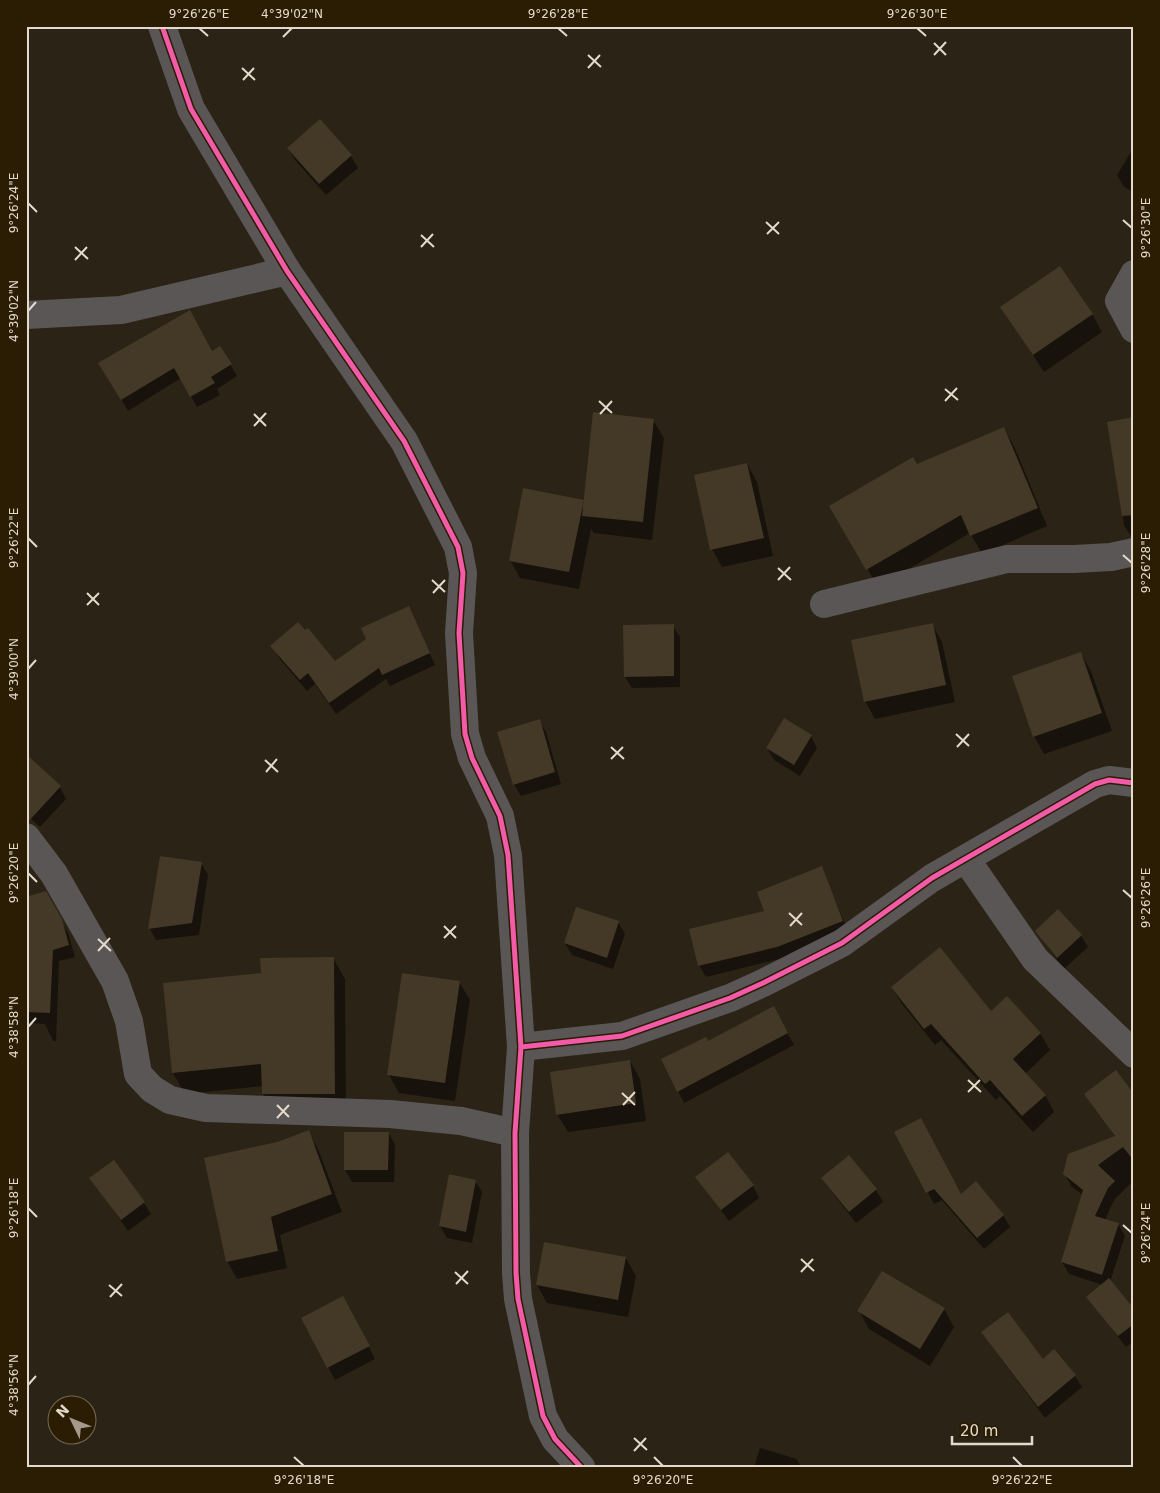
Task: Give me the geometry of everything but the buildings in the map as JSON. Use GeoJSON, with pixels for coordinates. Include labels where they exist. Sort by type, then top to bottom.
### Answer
{"type":"FeatureCollection","features":[{"type":"Feature","properties":{"kind":"street"},"geometry":{"type":"LineString","coordinates":[[162,26],[191,109],[287,270],[404,441],[458,546],[463,573],[459,633],[466,734],[472,758],[500,816],[508,855],[521,1047],[515,1133],[516,1273],[518,1299],[543,1416],[555,1439],[581,1467]]}},
{"type":"Feature","properties":{"kind":"street"},"geometry":{"type":"LineString","coordinates":[[26,315],[120,310],[287,270]]}},
{"type":"Feature","properties":{"kind":"street"},"geometry":{"type":"LineString","coordinates":[[1134,274],[1119,300],[1134,330]]}},
{"type":"Feature","properties":{"kind":"street"},"geometry":{"type":"LineString","coordinates":[[824,604],[1007,560],[1111,557],[1134,552]]}},
{"type":"Feature","properties":{"kind":"street"},"geometry":{"type":"LineString","coordinates":[[521,1047],[622,1036],[730,998],[842,943],[919,887],[1102,781],[1134,784]]}},
{"type":"Feature","properties":{"kind":"street"},"geometry":{"type":"LineString","coordinates":[[26,837],[54,874],[114,981],[129,1021],[138,1074],[152,1089],[170,1100],[206,1108],[390,1114],[460,1121],[515,1133]]}},
{"type":"Feature","properties":{"kind":"street"},"geometry":{"type":"LineString","coordinates":[[966,859],[1035,959],[1134,1054]]}},
{"type":"Feature","properties":{"kind":"street"},"geometry":{"type":"LineString","coordinates":[[551,1467],[555,1439]]}},
{"type":"Feature","properties":{"kind":"cycle path"},"geometry":{"type":"LineString","coordinates":[[162,26],[191,109],[287,271],[404,441],[458,547],[463,573],[459,633],[465,734],[472,758],[500,816],[508,855],[521,1047],[515,1133],[516,1273],[518,1299],[543,1416],[555,1439],[581,1467]]}},
{"type":"Feature","properties":{"kind":"cycle path"},"geometry":{"type":"LineString","coordinates":[[521,1047],[622,1036],[730,998],[842,943],[932,878],[1095,784],[1109,780],[1134,783]]}}]}
